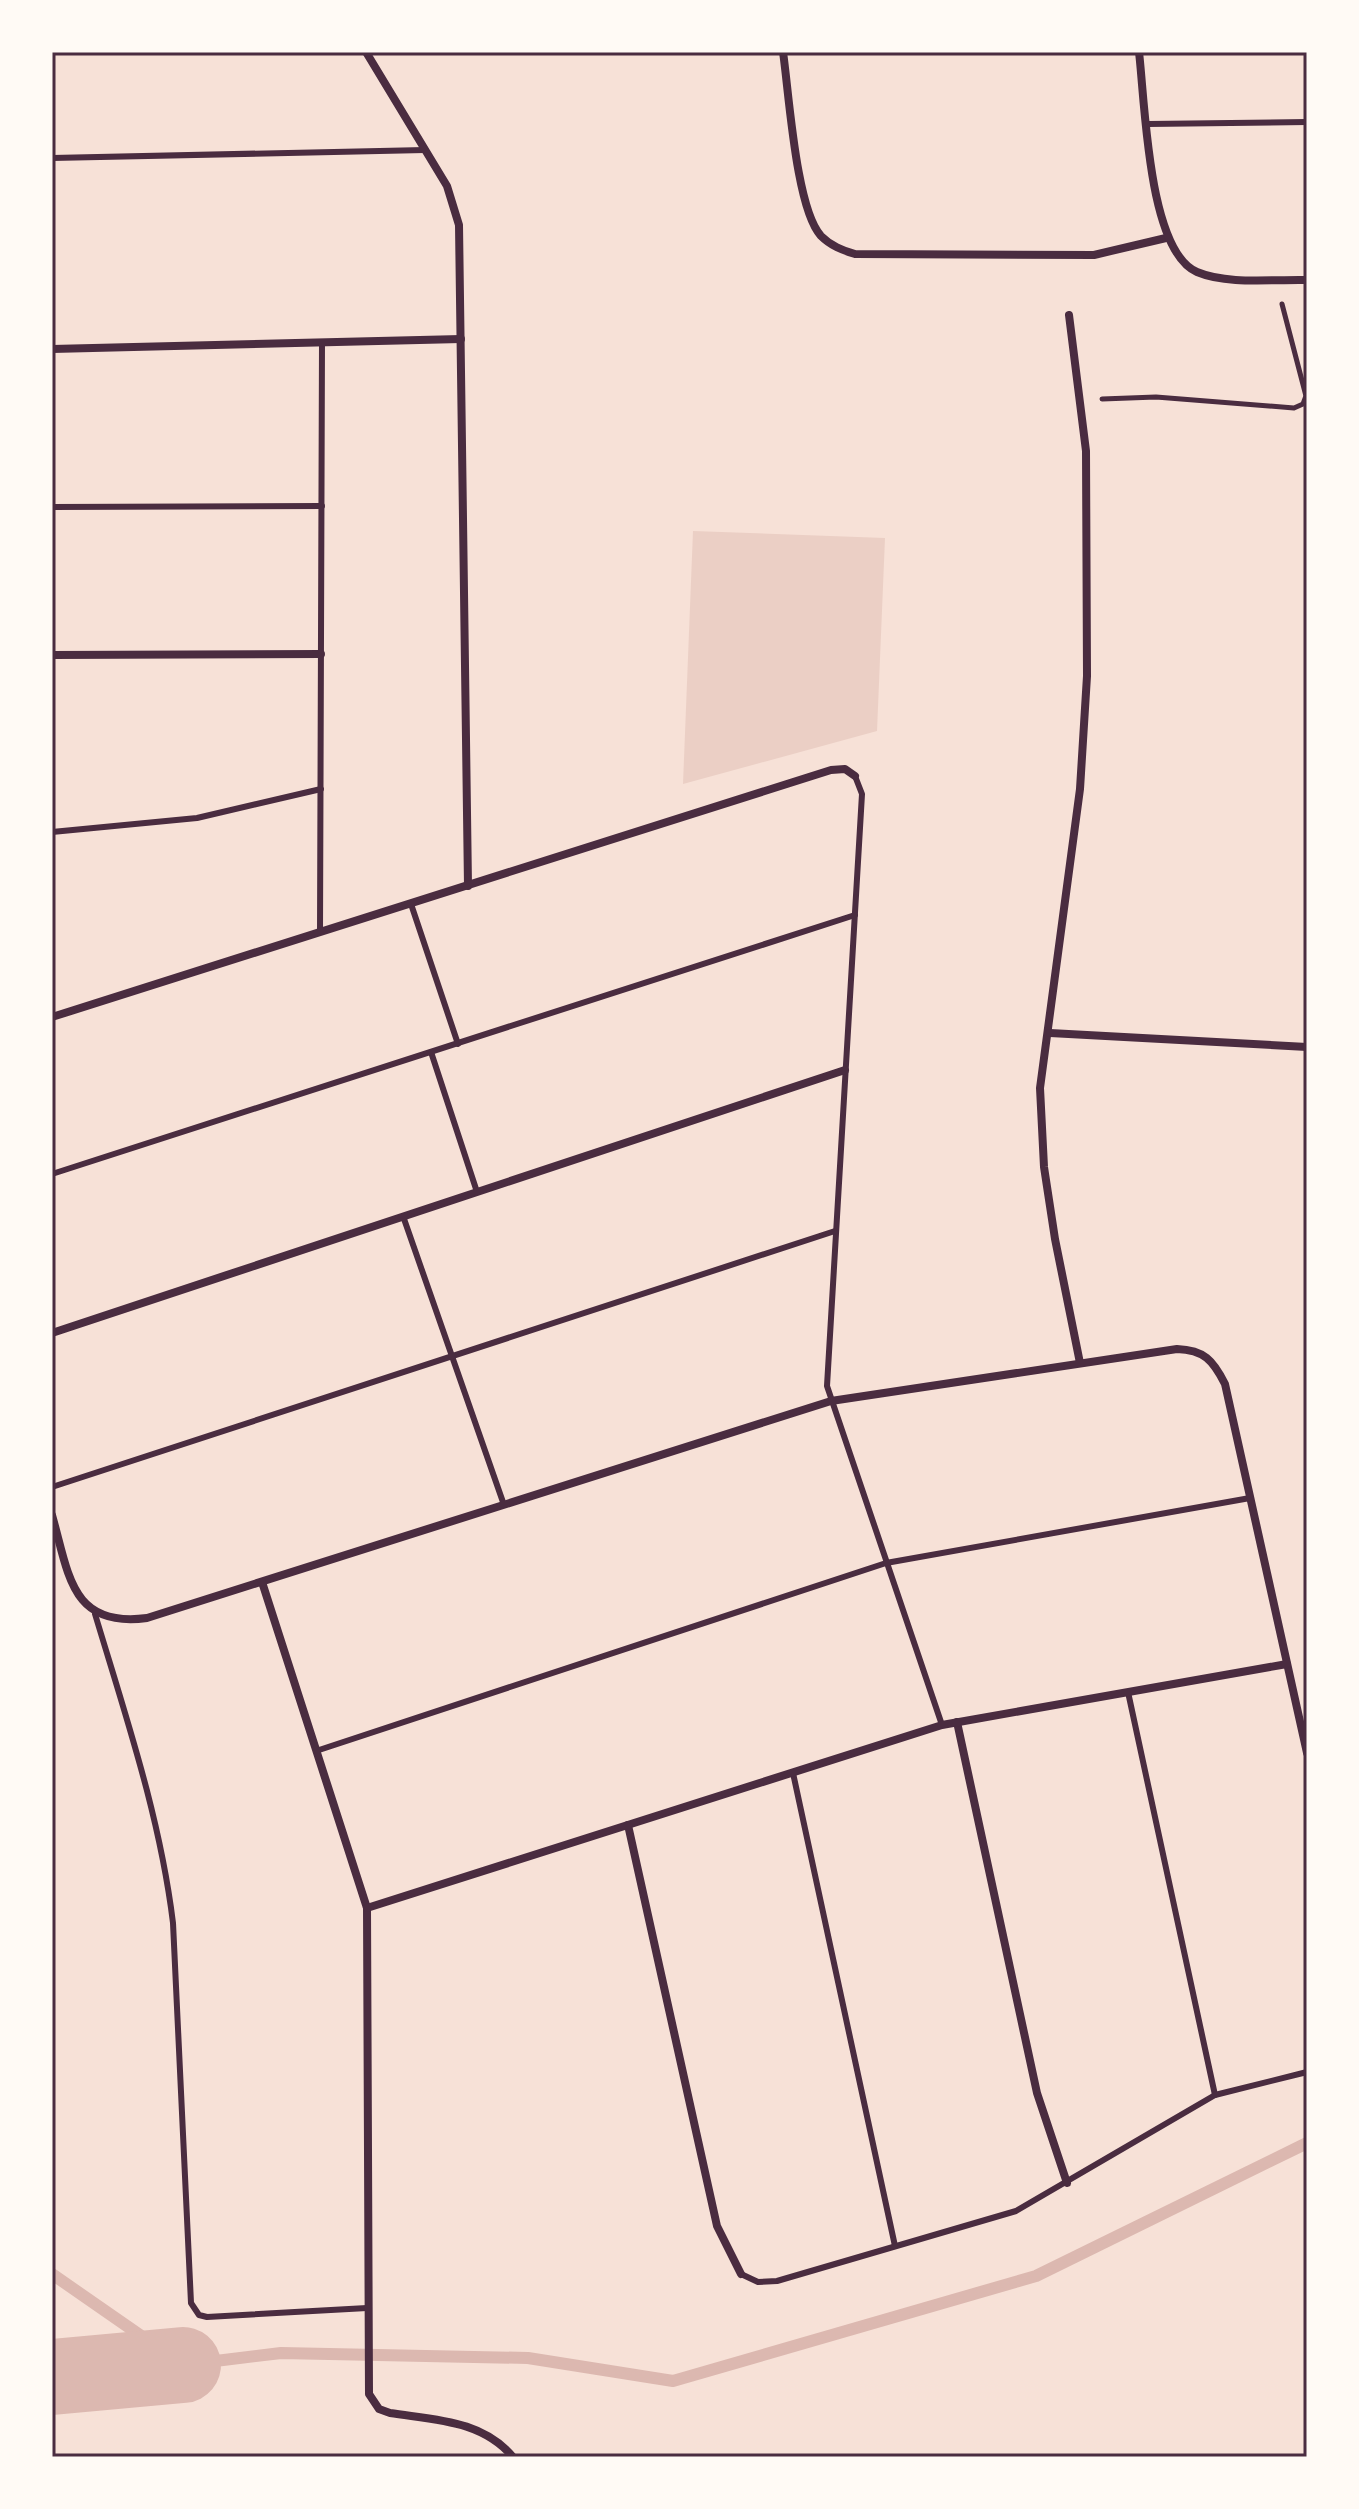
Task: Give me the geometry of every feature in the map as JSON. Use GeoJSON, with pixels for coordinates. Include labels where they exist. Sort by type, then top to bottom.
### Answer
{"type":"FeatureCollection","features":[{"type":"Feature","properties":{"kind":"street"},"geometry":{"type":"LineString","coordinates":[[366,52],[447,186],[459,225],[468,886]]}},
{"type":"Feature","properties":{"kind":"street"},"geometry":{"type":"LineString","coordinates":[[783,52],[804,198],[821,236],[837,248],[855,254],[1094,255],[1166,238]]}},
{"type":"Feature","properties":{"kind":"street"},"geometry":{"type":"LineString","coordinates":[[1139,52],[1159,217],[1177,257],[1193,271],[1213,278],[1307,280]]}},
{"type":"Feature","properties":{"kind":"street"},"geometry":{"type":"LineString","coordinates":[[1069,315],[1086,451],[1087,676],[1080,789],[1050,1033],[1040,1088],[1044,1167],[1080,1363]]}},
{"type":"Feature","properties":{"kind":"street"},"geometry":{"type":"LineString","coordinates":[[52,349],[461,339]]}},
{"type":"Feature","properties":{"kind":"street"},"geometry":{"type":"LineString","coordinates":[[52,655],[321,654]]}},
{"type":"Feature","properties":{"kind":"street"},"geometry":{"type":"LineString","coordinates":[[52,1017],[831,770],[845,769],[855,776]]}},
{"type":"Feature","properties":{"kind":"street"},"geometry":{"type":"LineString","coordinates":[[1050,1033],[1307,1047]]}},
{"type":"Feature","properties":{"kind":"street"},"geometry":{"type":"LineString","coordinates":[[52,1333],[845,1070]]}},
{"type":"Feature","properties":{"kind":"street"},"geometry":{"type":"LineString","coordinates":[[52,1515],[71,1581],[81,1600],[95,1614],[119,1622],[147,1618],[831,1401],[1177,1349],[1196,1350],[1207,1356],[1225,1384],[1307,1753]]}},
{"type":"Feature","properties":{"kind":"street"},"geometry":{"type":"LineString","coordinates":[[262,1582],[367,1908],[369,2394],[379,2409],[390,2413],[467,2425],[490,2435],[513,2457]]}},
{"type":"Feature","properties":{"kind":"street"},"geometry":{"type":"LineString","coordinates":[[367,1908],[942,1725],[1287,1664]]}},
{"type":"Feature","properties":{"kind":"street"},"geometry":{"type":"LineString","coordinates":[[957,1722],[1037,2093],[1067,2183]]}},
{"type":"Feature","properties":{"kind":"street"},"geometry":{"type":"LineString","coordinates":[[628,1825],[717,2226],[741,2274]]}},
{"type":"Feature","properties":{"kind":"lane"},"geometry":{"type":"LineString","coordinates":[[1148,124],[1307,122]]}},
{"type":"Feature","properties":{"kind":"lane"},"geometry":{"type":"LineString","coordinates":[[52,158],[425,150]]}},
{"type":"Feature","properties":{"kind":"lane"},"geometry":{"type":"LineString","coordinates":[[320,932],[322,343]]}},
{"type":"Feature","properties":{"kind":"lane"},"geometry":{"type":"LineString","coordinates":[[52,507],[322,506]]}},
{"type":"Feature","properties":{"kind":"lane"},"geometry":{"type":"LineString","coordinates":[[855,776],[862,794],[826,1369],[831,1401],[942,1725]]}},
{"type":"Feature","properties":{"kind":"lane"},"geometry":{"type":"LineString","coordinates":[[52,832],[197,818],[321,789]]}},
{"type":"Feature","properties":{"kind":"lane"},"geometry":{"type":"LineString","coordinates":[[411,904],[458,1044]]}},
{"type":"Feature","properties":{"kind":"lane"},"geometry":{"type":"LineString","coordinates":[[52,1174],[855,915]]}},
{"type":"Feature","properties":{"kind":"lane"},"geometry":{"type":"LineString","coordinates":[[431,1052],[477,1192]]}},
{"type":"Feature","properties":{"kind":"lane"},"geometry":{"type":"LineString","coordinates":[[403,1216],[504,1505]]}},
{"type":"Feature","properties":{"kind":"lane"},"geometry":{"type":"LineString","coordinates":[[52,1487],[835,1231]]}},
{"type":"Feature","properties":{"kind":"lane"},"geometry":{"type":"LineString","coordinates":[[316,1751],[886,1563],[1250,1498]]}},
{"type":"Feature","properties":{"kind":"lane"},"geometry":{"type":"LineString","coordinates":[[95,1614],[154,1810],[167,1869],[173,1923],[191,2303],[199,2315],[207,2317],[367,2308]]}},
{"type":"Feature","properties":{"kind":"lane"},"geometry":{"type":"LineString","coordinates":[[1128,1692],[1215,2095]]}},
{"type":"Feature","properties":{"kind":"lane"},"geometry":{"type":"LineString","coordinates":[[793,1773],[895,2246]]}},
{"type":"Feature","properties":{"kind":"lane"},"geometry":{"type":"LineString","coordinates":[[741,2274],[758,2282],[777,2281],[1016,2211],[1215,2095],[1307,2072]]}},
{"type":"Feature","properties":{"kind":"path"},"geometry":{"type":"LineString","coordinates":[[1080,399],[1156,397],[1294,408],[1303,404],[1306,396],[1276,279]]}},
{"type":"Feature","properties":{"kind":"shaded area"},"geometry":{"type":"Polygon","coordinates":[[[693,531],[885,538],[877,731],[683,784],[693,531]]]}},
{"type":"Feature","properties":{"kind":"waterway"},"geometry":{"type":"LineString","coordinates":[[52,2274],[183,2365],[281,2353],[528,2358],[673,2381],[1036,2276],[1307,2143]]}},
{"type":"Feature","properties":{"kind":"waterway"},"geometry":{"type":"LineString","coordinates":[[52,2377],[183,2365]]}}]}
